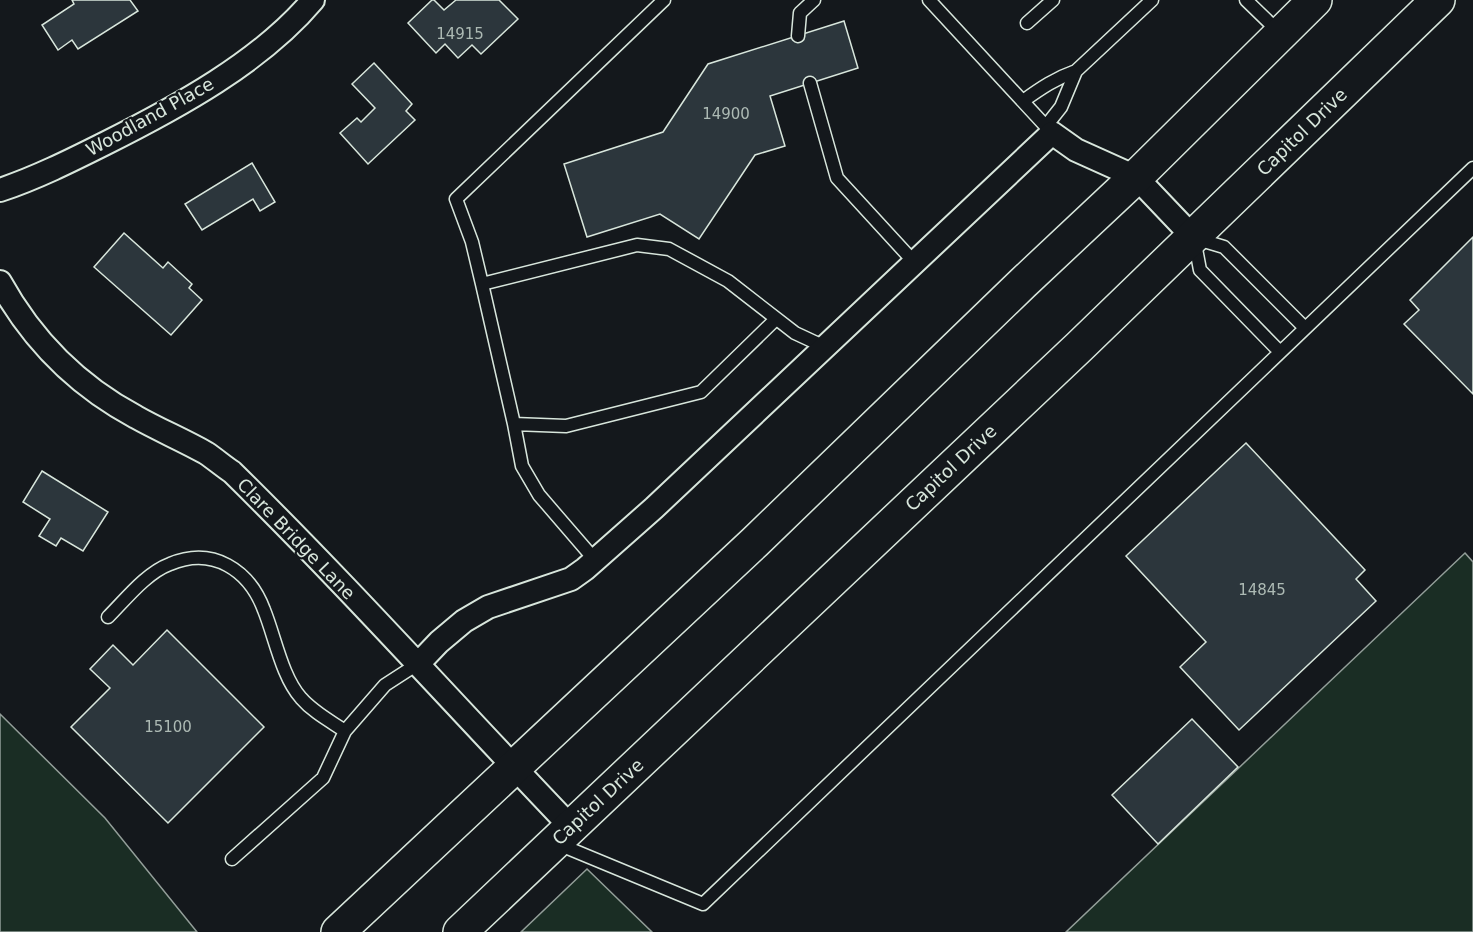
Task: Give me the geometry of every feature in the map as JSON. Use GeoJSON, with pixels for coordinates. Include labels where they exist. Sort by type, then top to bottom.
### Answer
{"type":"FeatureCollection","features":[{"type":"Feature","properties":{"kind":"main road"},"geometry":{"type":"LineString","coordinates":[[338,932],[746,550],[1014,291],[1136,177],[1315,0]]}},
{"type":"Feature","properties":{"kind":"main road","name":"Capitol Drive"},"geometry":{"type":"LineString","coordinates":[[460,932],[1194,237],[1438,0]]}},
{"type":"Feature","properties":{"kind":"street","name":"Woodland Place"},"geometry":{"type":"LineString","coordinates":[[0,190],[22,183],[75,159],[195,96],[269,44],[313,0]]}},
{"type":"Feature","properties":{"kind":"street"},"geometry":{"type":"LineString","coordinates":[[419,663],[464,621],[510,598],[571,579],[595,560],[654,508],[915,262],[1049,130],[1076,150],[1136,177],[1194,237]]}},
{"type":"Feature","properties":{"kind":"street","name":"Clare Bridge Lane"},"geometry":{"type":"LineString","coordinates":[[0,282],[28,326],[73,375],[102,397],[135,417],[207,454],[232,472],[419,663],[513,766],[563,835]]}},
{"type":"Feature","properties":{"kind":"lane"},"geometry":{"type":"LineString","coordinates":[[595,560],[538,495],[522,466],[482,284],[456,199],[664,0]]}},
{"type":"Feature","properties":{"kind":"lane"},"geometry":{"type":"LineString","coordinates":[[798,36],[800,13],[814,0]]}},
{"type":"Feature","properties":{"kind":"lane"},"geometry":{"type":"LineString","coordinates":[[929,0],[1049,130],[1076,71],[1152,0]]}},
{"type":"Feature","properties":{"kind":"lane"},"geometry":{"type":"LineString","coordinates":[[1027,23],[1053,0]]}},
{"type":"Feature","properties":{"kind":"lane"},"geometry":{"type":"LineString","coordinates":[[1246,0],[1280,34]]}},
{"type":"Feature","properties":{"kind":"lane"},"geometry":{"type":"LineString","coordinates":[[1023,100],[1059,76],[1076,71]]}},
{"type":"Feature","properties":{"kind":"lane"},"geometry":{"type":"LineString","coordinates":[[810,83],[837,177],[915,262]]}},
{"type":"Feature","properties":{"kind":"lane"},"geometry":{"type":"LineString","coordinates":[[563,835],[703,904],[1473,168]]}},
{"type":"Feature","properties":{"kind":"lane"},"geometry":{"type":"LineString","coordinates":[[1280,352],[1200,270],[1194,237],[1224,247],[1305,328]]}},
{"type":"Feature","properties":{"kind":"lane"},"geometry":{"type":"LineString","coordinates":[[482,284],[637,245],[669,249],[728,281],[795,333],[825,347]]}},
{"type":"Feature","properties":{"kind":"lane"},"geometry":{"type":"LineString","coordinates":[[514,424],[566,426],[701,392],[776,319]]}},
{"type":"Feature","properties":{"kind":"lane"},"geometry":{"type":"LineString","coordinates":[[108,616],[145,580],[170,564],[200,557],[222,563],[238,571],[251,584],[264,608],[289,679],[301,698],[345,731]]}},
{"type":"Feature","properties":{"kind":"lane"},"geometry":{"type":"LineString","coordinates":[[232,858],[323,778],[345,731],[386,685],[419,663]]}},
{"type":"Feature","properties":{"kind":"green space"},"geometry":{"type":"Polygon","coordinates":[[[1465,553],[1473,562],[1473,932],[1066,932],[1465,553]]]}},
{"type":"Feature","properties":{"kind":"green space"},"geometry":{"type":"Polygon","coordinates":[[[0,714],[105,818],[197,932],[0,932],[0,714]]]}},
{"type":"Feature","properties":{"kind":"green space"},"geometry":{"type":"Polygon","coordinates":[[[587,869],[652,932],[521,932],[587,869]]]}},
{"type":"Feature","properties":{"kind":"building"},"geometry":{"type":"Polygon","coordinates":[[[72,0],[130,0],[138,11],[78,49],[72,40],[58,50],[42,25],[74,4],[72,0]]]}},
{"type":"Feature","properties":{"kind":"building"},"geometry":{"type":"Polygon","coordinates":[[[432,0],[444,10],[456,0],[499,0],[518,19],[481,54],[472,45],[458,58],[445,44],[436,53],[408,23],[432,0]]]}},
{"type":"Feature","properties":{"kind":"building"},"geometry":{"type":"Polygon","coordinates":[[[844,21],[858,68],[770,96],[785,146],[755,155],[699,239],[660,214],[587,237],[564,164],[663,132],[708,64],[844,21]]]}},
{"type":"Feature","properties":{"kind":"building"},"geometry":{"type":"Polygon","coordinates":[[[374,63],[412,104],[406,111],[415,120],[368,164],[340,133],[357,118],[361,122],[375,108],[352,84],[374,63]]]}},
{"type":"Feature","properties":{"kind":"building"},"geometry":{"type":"Polygon","coordinates":[[[252,163],[275,202],[260,211],[253,199],[202,230],[185,204],[252,163]]]}},
{"type":"Feature","properties":{"kind":"building"},"geometry":{"type":"Polygon","coordinates":[[[124,233],[163,268],[168,262],[192,284],[189,288],[202,300],[171,335],[94,267],[124,233]]]}},
{"type":"Feature","properties":{"kind":"building"},"geometry":{"type":"Polygon","coordinates":[[[1473,237],[1473,394],[1404,324],[1419,310],[1410,300],[1473,237]]]}},
{"type":"Feature","properties":{"kind":"building"},"geometry":{"type":"Polygon","coordinates":[[[1246,443],[1365,570],[1356,579],[1376,601],[1239,730],[1180,667],[1206,642],[1126,556],[1246,443]]]}},
{"type":"Feature","properties":{"kind":"building"},"geometry":{"type":"Polygon","coordinates":[[[42,471],[108,512],[83,551],[61,538],[56,546],[39,536],[50,519],[23,502],[42,471]]]}},
{"type":"Feature","properties":{"kind":"building"},"geometry":{"type":"Polygon","coordinates":[[[167,630],[264,727],[168,823],[71,727],[110,688],[90,669],[113,645],[133,665],[167,630]]]}},
{"type":"Feature","properties":{"kind":"building"},"geometry":{"type":"Polygon","coordinates":[[[1192,719],[1238,767],[1158,844],[1112,795],[1192,719]]]}}]}
